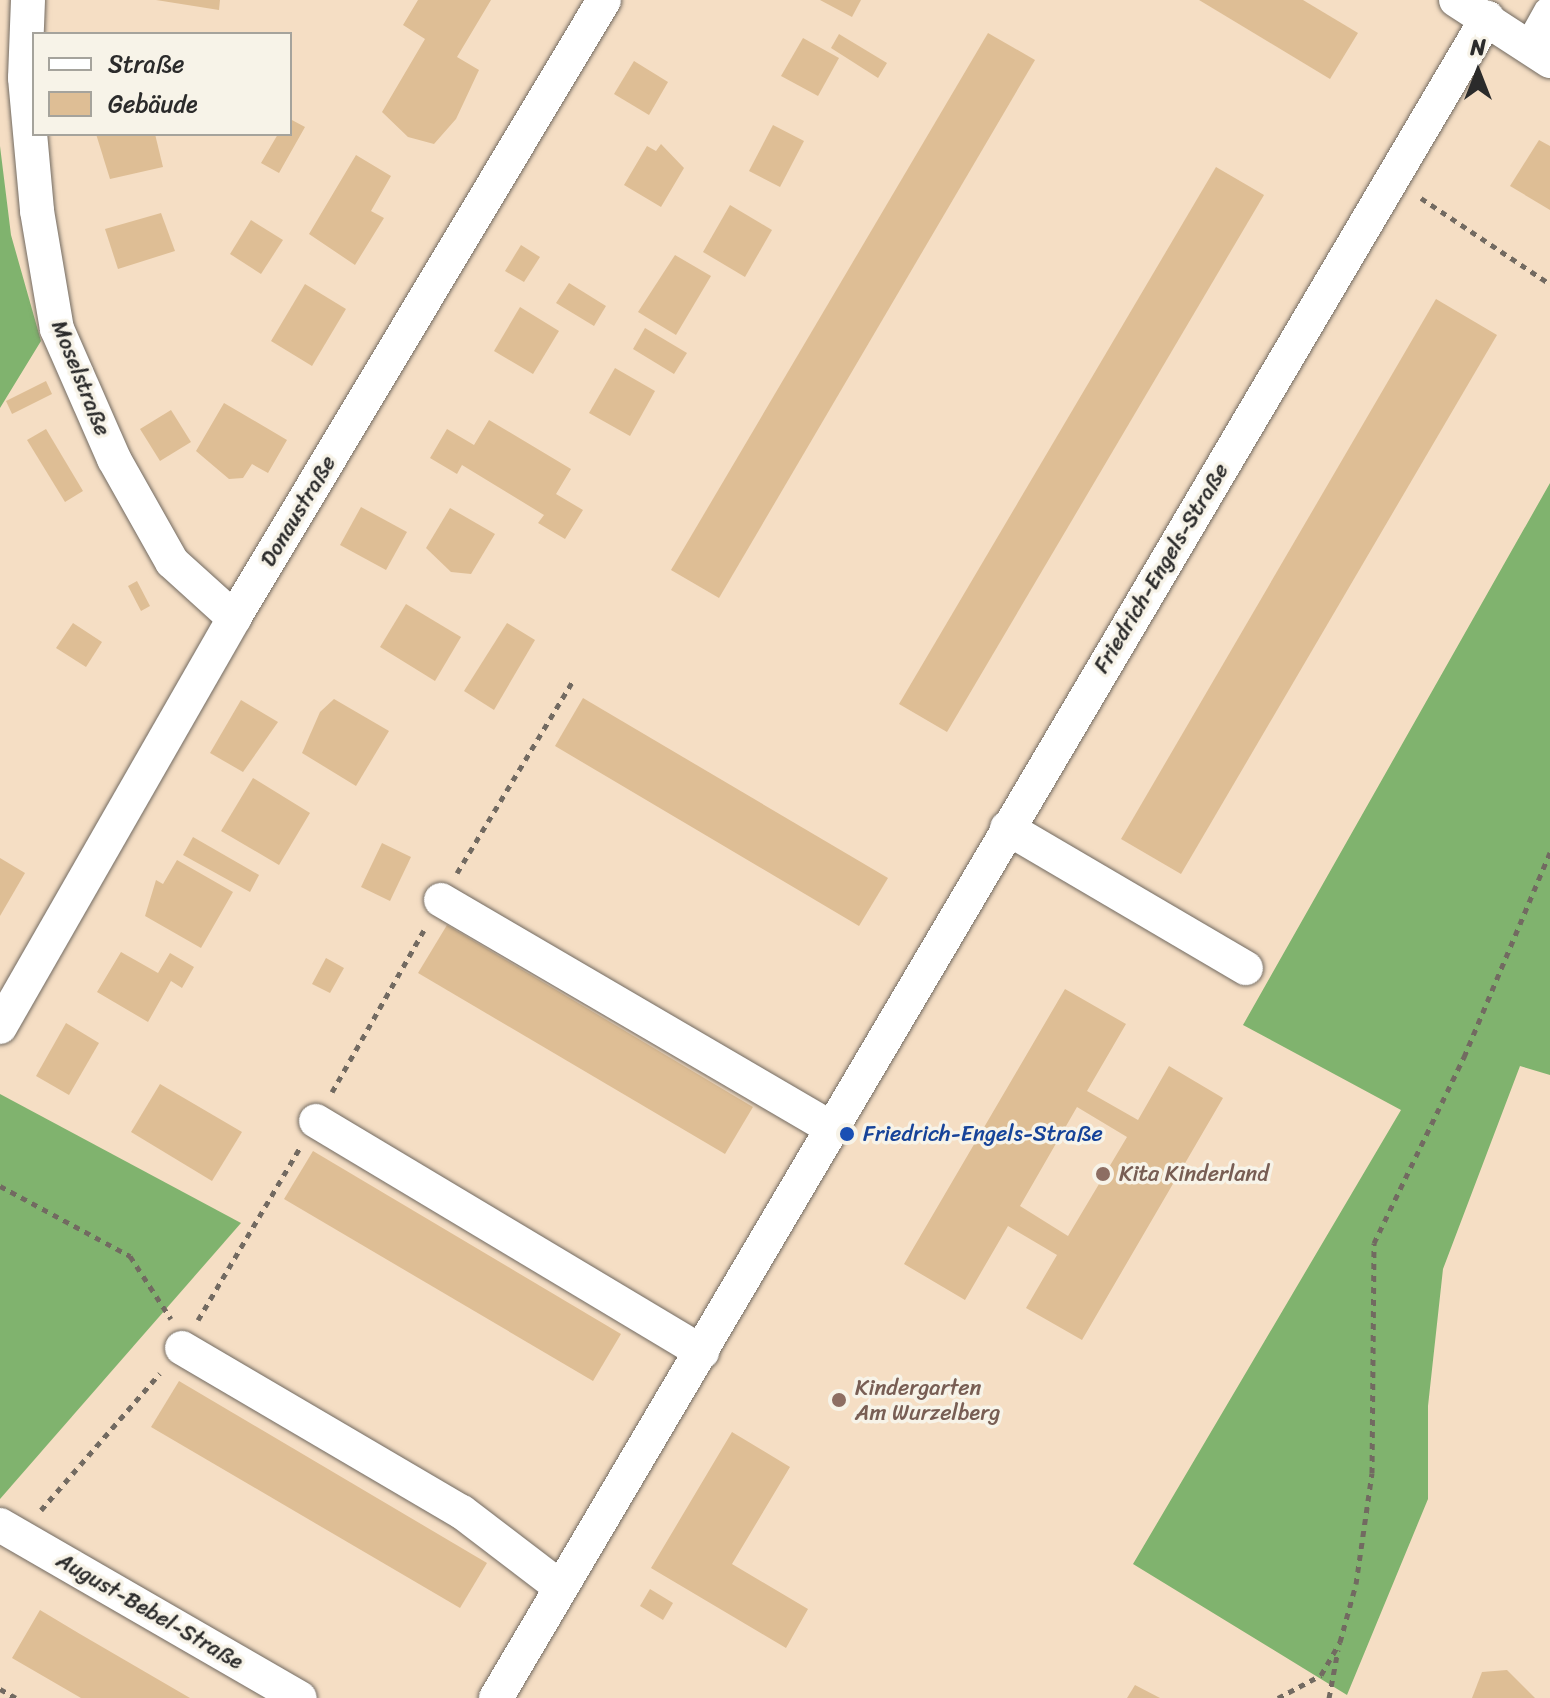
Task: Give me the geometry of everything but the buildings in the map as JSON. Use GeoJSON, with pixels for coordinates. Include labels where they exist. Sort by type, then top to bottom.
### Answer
{"type":"FeatureCollection","features":[{"type":"Feature","properties":{"kind":"street","name":"Moselstraße"},"geometry":{"type":"LineString","coordinates":[[28,0],[25,78],[37,211],[57,329],[114,459],[172,562],[234,618]]}},
{"type":"Feature","properties":{"kind":"street","name":"Donaustraße"},"geometry":{"type":"LineString","coordinates":[[0,1027],[234,618],[604,0]]}},
{"type":"Feature","properties":{"kind":"street"},"geometry":{"type":"LineString","coordinates":[[1456,0],[1541,53],[1550,14]]}},
{"type":"Feature","properties":{"kind":"street","name":"Friedrich-Engels-Straße"},"geometry":{"type":"LineString","coordinates":[[496,1698],[702,1352],[830,1127],[1487,18]]}},
{"type":"Feature","properties":{"kind":"street"},"geometry":{"type":"LineString","coordinates":[[1007,828],[1246,968]]}},
{"type":"Feature","properties":{"kind":"street"},"geometry":{"type":"LineString","coordinates":[[441,900],[830,1127]]}},
{"type":"Feature","properties":{"kind":"street"},"geometry":{"type":"LineString","coordinates":[[316,1121],[702,1352]]}},
{"type":"Feature","properties":{"kind":"street"},"geometry":{"type":"LineString","coordinates":[[182,1348],[462,1512],[560,1587]]}},
{"type":"Feature","properties":{"kind":"street","name":"August-Bebel-Straße"},"geometry":{"type":"LineString","coordinates":[[1,1527],[300,1698]]}},
{"type":"Feature","properties":{"kind":"path"},"geometry":{"type":"LineString","coordinates":[[1390,181],[1550,284]]}},
{"type":"Feature","properties":{"kind":"path"},"geometry":{"type":"LineString","coordinates":[[1329,1698],[1372,1473],[1374,1243],[1464,1057],[1550,852]]}},
{"type":"Feature","properties":{"kind":"path"},"geometry":{"type":"LineString","coordinates":[[0,1186],[130,1256],[180,1333],[182,1348]]}},
{"type":"Feature","properties":{"kind":"path"},"geometry":{"type":"LineString","coordinates":[[1278,1698],[1321,1675],[1340,1642]]}},
{"type":"Feature","properties":{"kind":"path"},"geometry":{"type":"LineString","coordinates":[[0,1689],[16,1698]]}},
{"type":"Feature","properties":{"kind":"green space"},"geometry":{"type":"Polygon","coordinates":[[[0,146],[11,235],[41,341],[0,408],[0,146]]]}},
{"type":"Feature","properties":{"kind":"green space"},"geometry":{"type":"Polygon","coordinates":[[[1550,483],[1550,1075],[1520,1066],[1443,1269],[1428,1406],[1428,1499],[1347,1695],[1133,1564],[1401,1110],[1243,1025],[1550,483]]]}},
{"type":"Feature","properties":{"kind":"green space"},"geometry":{"type":"Polygon","coordinates":[[[0,1094],[241,1223],[0,1499],[0,1094]]]}},
{"type":"Feature","properties":{"kind":"place","name":"Friedrich-Engels-Straße"},"geometry":{"type":"Point","coordinates":[847,1134]}},
{"type":"Feature","properties":{"kind":"place","name":"Kita Kinderland"},"geometry":{"type":"Point","coordinates":[1103,1174]}},
{"type":"Feature","properties":{"kind":"place","name":"Kindergarten Am Wurzelberg"},"geometry":{"type":"Point","coordinates":[839,1400]}}]}
